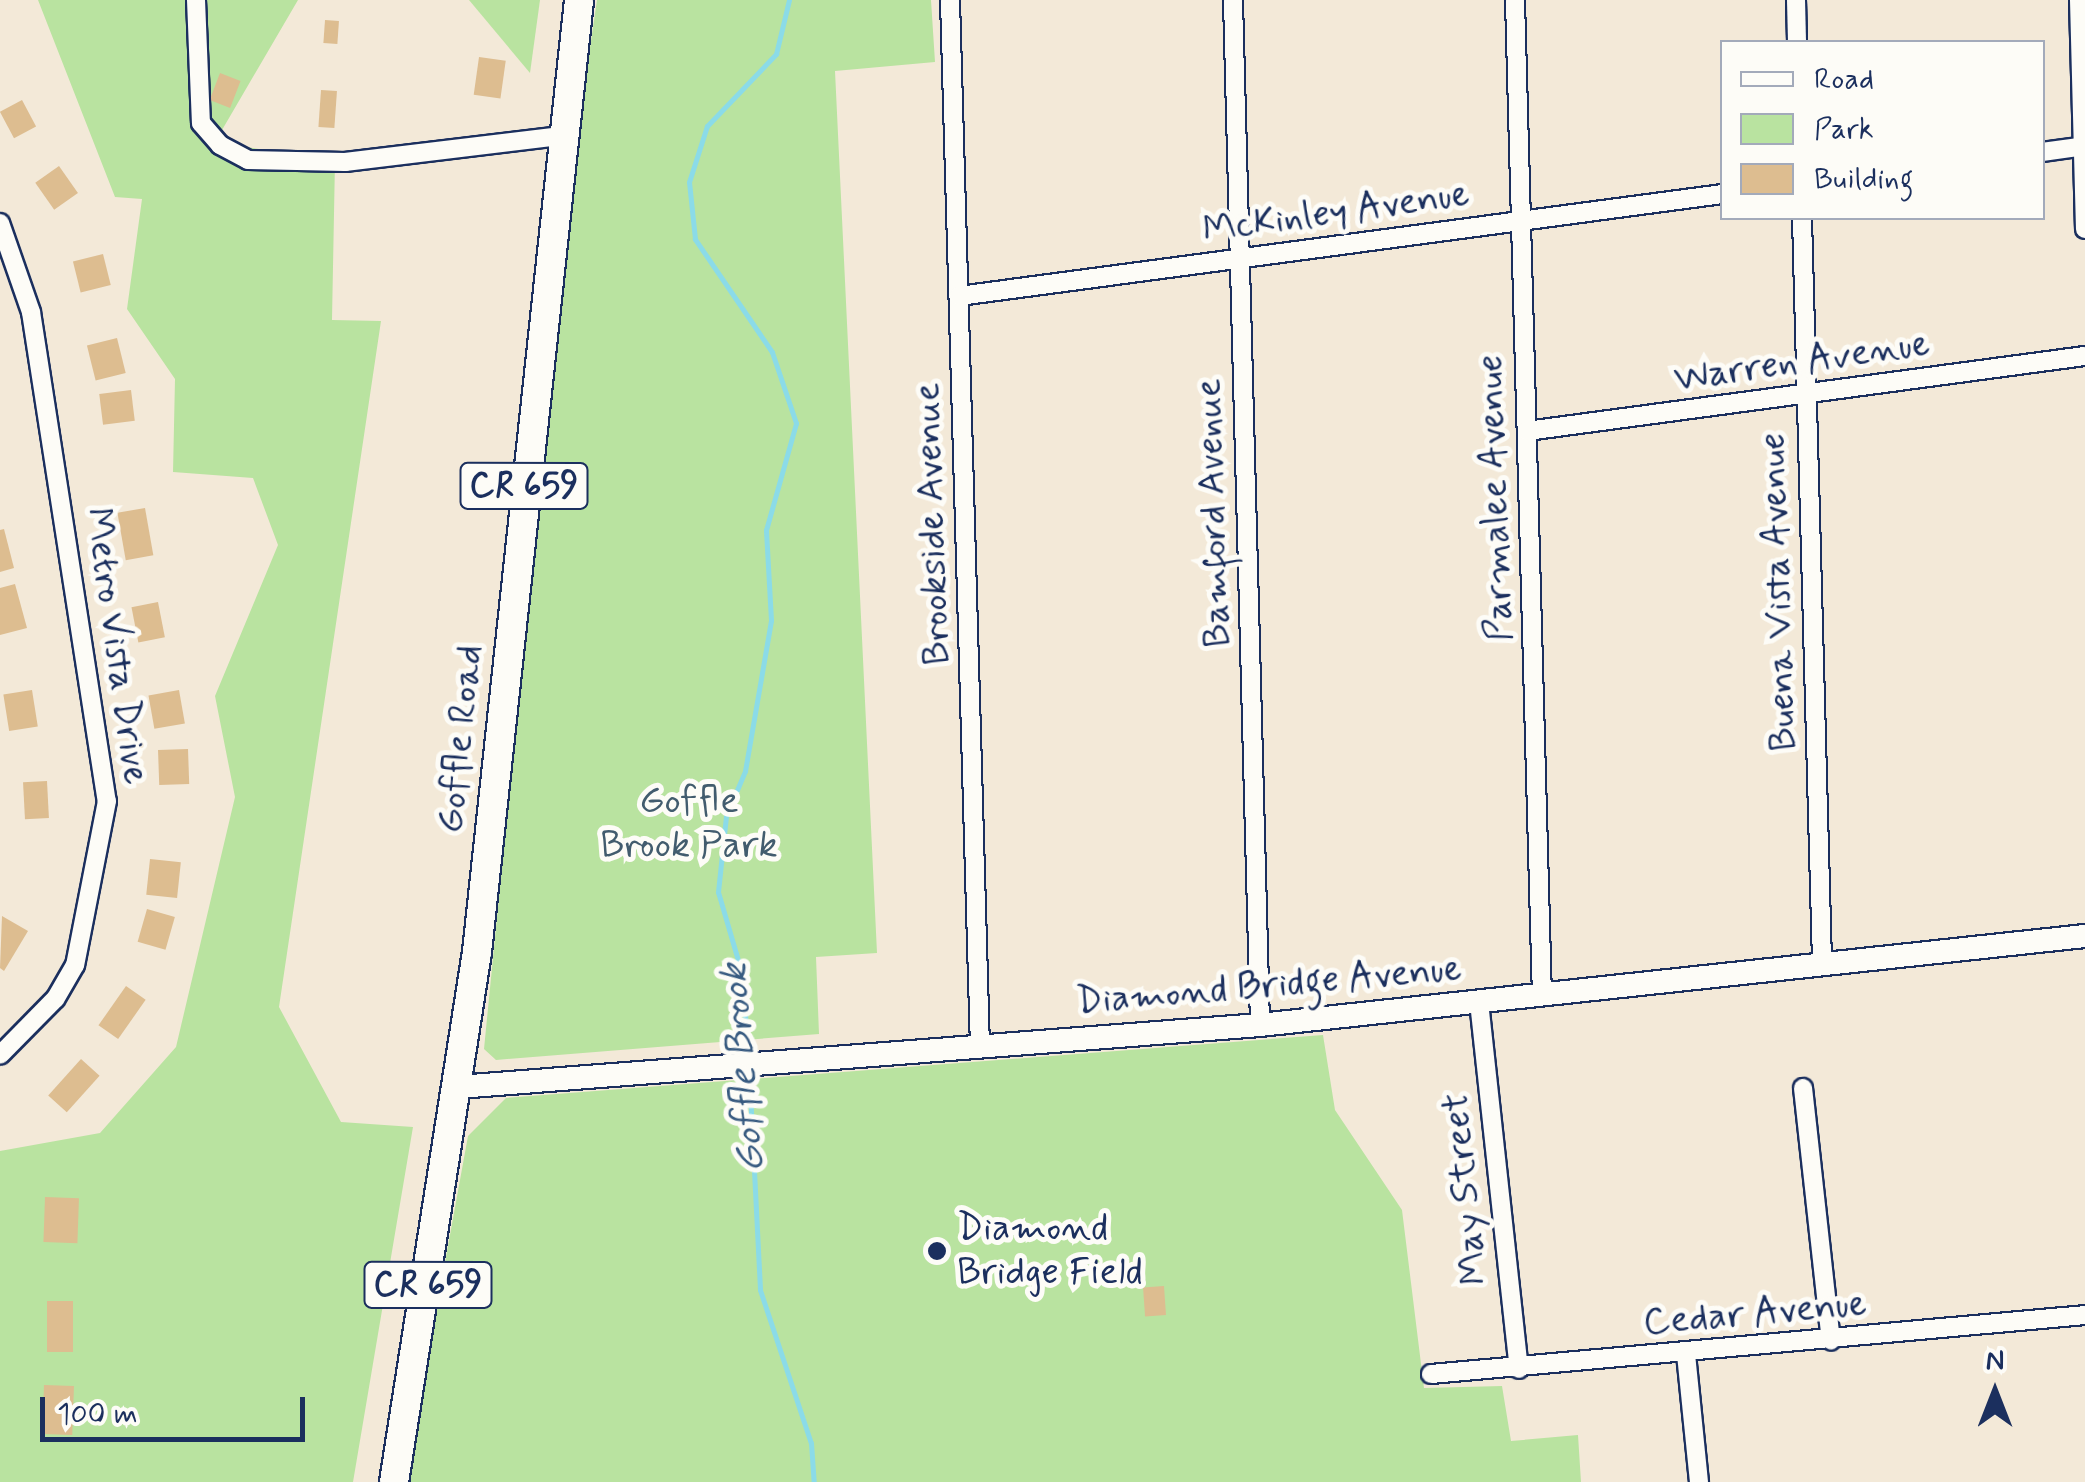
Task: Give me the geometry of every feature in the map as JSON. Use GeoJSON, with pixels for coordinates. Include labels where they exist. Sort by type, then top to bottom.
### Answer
{"type":"FeatureCollection","features":[{"type":"Feature","properties":{"kind":"main road","name":"Goffle Road"},"geometry":{"type":"LineString","coordinates":[[394,1482],[458,1088],[579,0]]}},
{"type":"Feature","properties":{"kind":"street"},"geometry":{"type":"LineString","coordinates":[[196,0],[201,123],[220,145],[248,160],[345,162],[561,136]]}},
{"type":"Feature","properties":{"kind":"street","name":"Brookside Avenue"},"geometry":{"type":"LineString","coordinates":[[950,0],[980,1047]]}},
{"type":"Feature","properties":{"kind":"street","name":"Bamford Avenue"},"geometry":{"type":"LineString","coordinates":[[1233,0],[1260,1025]]}},
{"type":"Feature","properties":{"kind":"street","name":"Parmalee Avenue"},"geometry":{"type":"LineString","coordinates":[[1514,0],[1542,995]]}},
{"type":"Feature","properties":{"kind":"street"},"geometry":{"type":"LineString","coordinates":[[1796,0],[1797,40]]}},
{"type":"Feature","properties":{"kind":"street"},"geometry":{"type":"LineString","coordinates":[[2079,0],[2085,228]]}},
{"type":"Feature","properties":{"kind":"street"},"geometry":{"type":"LineString","coordinates":[[2045,152],[2084,147]]}},
{"type":"Feature","properties":{"kind":"street","name":"McKinley Avenue"},"geometry":{"type":"LineString","coordinates":[[959,296],[1720,194]]}},
{"type":"Feature","properties":{"kind":"street","name":"Buena Vista Avenue"},"geometry":{"type":"LineString","coordinates":[[1802,220],[1822,964]]}},
{"type":"Feature","properties":{"kind":"street","name":"Metro Vista Drive"},"geometry":{"type":"LineString","coordinates":[[0,223],[31,312],[106,801],[103,844],[74,964],[54,999],[0,1055]]}},
{"type":"Feature","properties":{"kind":"street","name":"Warren Avenue"},"geometry":{"type":"LineString","coordinates":[[1527,431],[2085,356]]}},
{"type":"Feature","properties":{"kind":"street","name":"Diamond Bridge Avenue"},"geometry":{"type":"LineString","coordinates":[[458,1088],[1260,1025],[2085,936]]}},
{"type":"Feature","properties":{"kind":"street","name":"May Street"},"geometry":{"type":"LineString","coordinates":[[1479,1002],[1518,1369]]}},
{"type":"Feature","properties":{"kind":"street"},"geometry":{"type":"LineString","coordinates":[[1803,1088],[1831,1340]]}},
{"type":"Feature","properties":{"kind":"street","name":"Cedar Avenue"},"geometry":{"type":"LineString","coordinates":[[1432,1374],[2085,1315]]}},
{"type":"Feature","properties":{"kind":"street"},"geometry":{"type":"LineString","coordinates":[[1686,1354],[1699,1482]]}},
{"type":"Feature","properties":{"kind":"green space"},"geometry":{"type":"Polygon","coordinates":[[[38,0],[298,0],[215,142],[335,161],[332,320],[381,321],[279,1007],[341,1122],[413,1127],[353,1482],[0,1482],[0,1151],[100,1133],[176,1047],[235,797],[215,696],[278,545],[253,478],[173,472],[175,379],[127,309],[142,199],[115,197],[38,0]]]}},
{"type":"Feature","properties":{"kind":"green space"},"geometry":{"type":"Polygon","coordinates":[[[469,0],[540,0],[530,73],[469,0]]]}},
{"type":"Feature","properties":{"kind":"green space","name":"Goffle Brook Park"},"geometry":{"type":"Polygon","coordinates":[[[597,0],[931,0],[935,62],[835,71],[877,953],[816,957],[819,1034],[496,1060],[484,1049],[568,197],[597,0]]]}},
{"type":"Feature","properties":{"kind":"green space"},"geometry":{"type":"Polygon","coordinates":[[[1323,1035],[1335,1110],[1402,1210],[1424,1388],[1502,1386],[1511,1441],[1578,1435],[1581,1482],[405,1482],[468,1136],[506,1098],[1323,1035]]]}},
{"type":"Feature","properties":{"kind":"building"},"geometry":{"type":"Polygon","coordinates":[[[325,20],[339,21],[337,44],[323,43],[325,20]]]}},
{"type":"Feature","properties":{"kind":"building"},"geometry":{"type":"Polygon","coordinates":[[[479,57],[506,61],[500,98],[474,95],[479,57]]]}},
{"type":"Feature","properties":{"kind":"building"},"geometry":{"type":"Polygon","coordinates":[[[220,73],[241,81],[230,108],[210,100],[220,73]]]}},
{"type":"Feature","properties":{"kind":"building"},"geometry":{"type":"Polygon","coordinates":[[[321,90],[337,91],[334,128],[318,127],[321,90]]]}},
{"type":"Feature","properties":{"kind":"building"},"geometry":{"type":"Polygon","coordinates":[[[22,100],[36,126],[14,138],[0,112],[22,100]]]}},
{"type":"Feature","properties":{"kind":"building"},"geometry":{"type":"Polygon","coordinates":[[[59,166],[78,193],[54,210],[35,183],[59,166]]]}},
{"type":"Feature","properties":{"kind":"building"},"geometry":{"type":"Polygon","coordinates":[[[103,254],[111,285],[81,293],[73,261],[103,254]]]}},
{"type":"Feature","properties":{"kind":"building"},"geometry":{"type":"Polygon","coordinates":[[[117,338],[126,373],[96,380],[87,345],[117,338]]]}},
{"type":"Feature","properties":{"kind":"building"},"geometry":{"type":"Polygon","coordinates":[[[131,390],[135,421],[103,425],[99,394],[131,390]]]}},
{"type":"Feature","properties":{"kind":"building"},"geometry":{"type":"Polygon","coordinates":[[[145,508],[153,555],[126,560],[117,513],[145,508]]]}},
{"type":"Feature","properties":{"kind":"building"},"geometry":{"type":"Polygon","coordinates":[[[4,529],[14,568],[0,572],[0,530],[4,529]]]}},
{"type":"Feature","properties":{"kind":"building"},"geometry":{"type":"Polygon","coordinates":[[[15,584],[27,628],[0,635],[0,588],[15,584]]]}},
{"type":"Feature","properties":{"kind":"building"},"geometry":{"type":"Polygon","coordinates":[[[158,602],[165,637],[138,642],[131,607],[158,602]]]}},
{"type":"Feature","properties":{"kind":"building"},"geometry":{"type":"Polygon","coordinates":[[[32,690],[38,727],[9,731],[3,695],[32,690]]]}},
{"type":"Feature","properties":{"kind":"building"},"geometry":{"type":"Polygon","coordinates":[[[179,690],[185,723],[154,729],[148,695],[179,690]]]}},
{"type":"Feature","properties":{"kind":"building"},"geometry":{"type":"Polygon","coordinates":[[[188,749],[189,784],[159,785],[158,750],[188,749]]]}},
{"type":"Feature","properties":{"kind":"building"},"geometry":{"type":"Polygon","coordinates":[[[47,781],[49,818],[25,819],[23,782],[47,781]]]}},
{"type":"Feature","properties":{"kind":"building"},"geometry":{"type":"Polygon","coordinates":[[[150,859],[181,862],[177,898],[146,895],[150,859]]]}},
{"type":"Feature","properties":{"kind":"building"},"geometry":{"type":"Polygon","coordinates":[[[147,909],[175,917],[166,950],[138,942],[147,909]]]}},
{"type":"Feature","properties":{"kind":"building"},"geometry":{"type":"Polygon","coordinates":[[[2,916],[28,931],[4,971],[0,968],[2,916]]]}},
{"type":"Feature","properties":{"kind":"building"},"geometry":{"type":"Polygon","coordinates":[[[126,986],[146,1000],[118,1039],[98,1025],[126,986]]]}},
{"type":"Feature","properties":{"kind":"building"},"geometry":{"type":"Polygon","coordinates":[[[81,1059],[100,1076],[67,1112],[48,1095],[81,1059]]]}},
{"type":"Feature","properties":{"kind":"building"},"geometry":{"type":"Polygon","coordinates":[[[45,1197],[79,1198],[77,1243],[43,1242],[45,1197]]]}},
{"type":"Feature","properties":{"kind":"building"},"geometry":{"type":"Polygon","coordinates":[[[1164,1286],[1166,1315],[1145,1316],[1143,1287],[1164,1286]]]}},
{"type":"Feature","properties":{"kind":"building"},"geometry":{"type":"Polygon","coordinates":[[[47,1301],[73,1301],[73,1352],[47,1352],[47,1301]]]}},
{"type":"Feature","properties":{"kind":"building"},"geometry":{"type":"Polygon","coordinates":[[[44,1385],[74,1386],[72,1435],[42,1434],[44,1385]]]}},
{"type":"Feature","properties":{"kind":"waterway","name":"Goffle Brook"},"geometry":{"type":"LineString","coordinates":[[748,1056],[742,974],[718,892],[726,816],[745,771],[771,620],[766,530],[796,423],[772,352],[695,239],[689,182],[707,126],[776,54],[789,0]]}},
{"type":"Feature","properties":{"kind":"waterway","name":"Goffle Brook"},"geometry":{"type":"LineString","coordinates":[[749,1072],[760,1290],[811,1443],[814,1482]]}},
{"type":"Feature","properties":{"kind":"place","name":"Diamond Bridge Field"},"geometry":{"type":"Point","coordinates":[937,1251]}}]}
